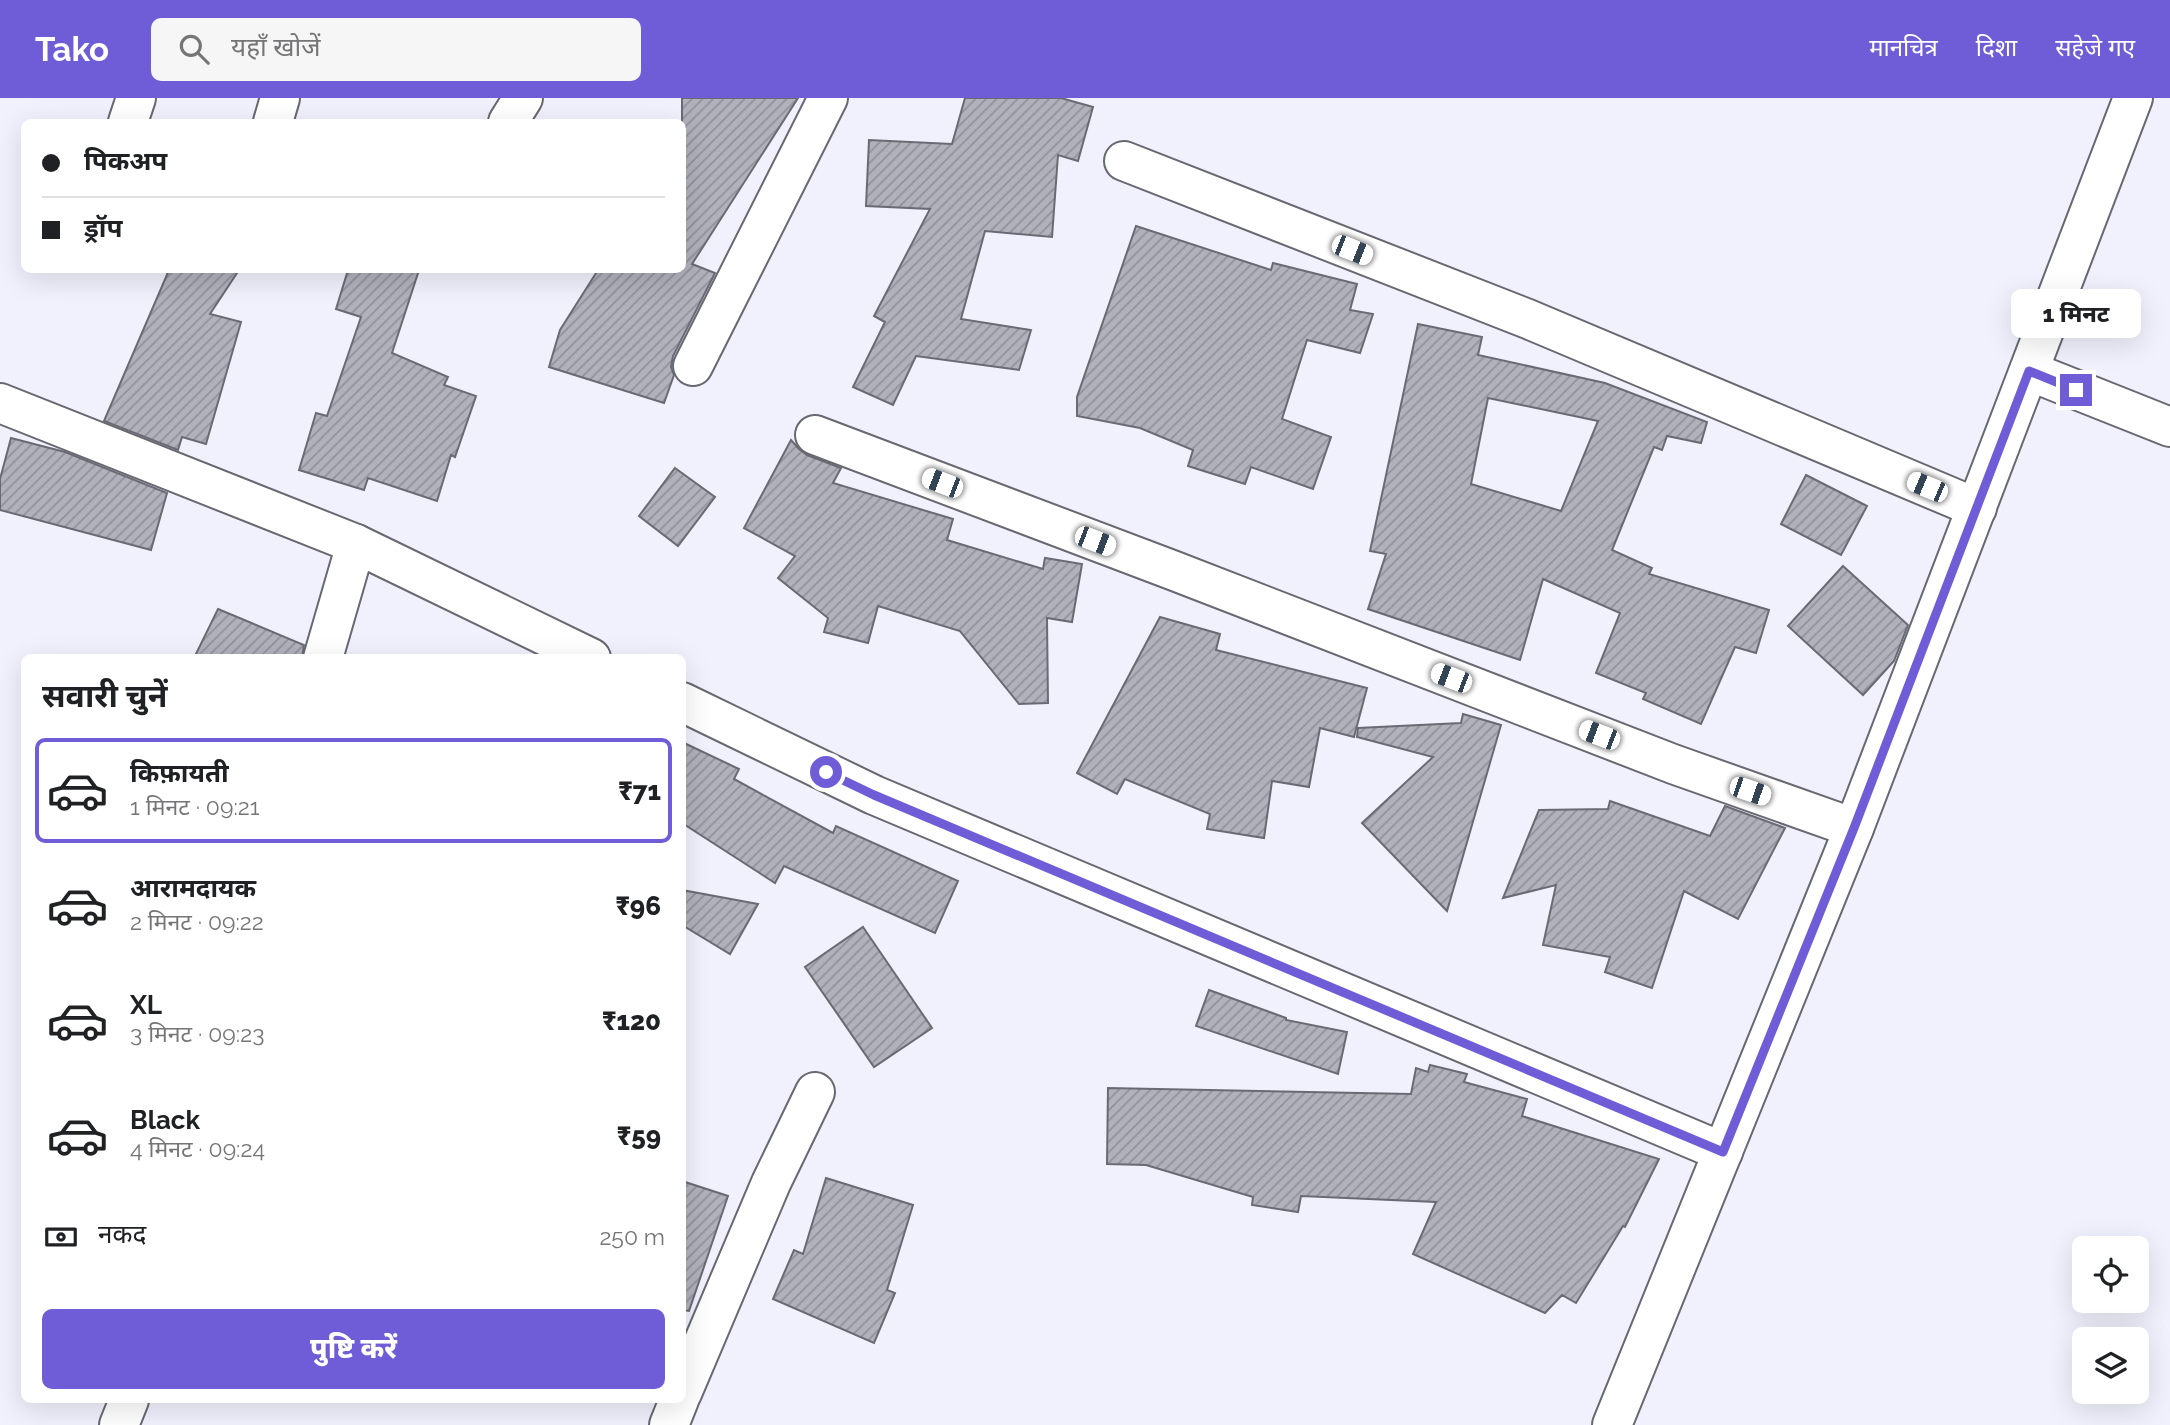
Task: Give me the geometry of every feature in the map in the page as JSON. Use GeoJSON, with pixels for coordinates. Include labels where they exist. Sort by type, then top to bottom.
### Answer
{"type":"FeatureCollection","features":[{"type":"Feature","properties":{"kind":"street"},"geometry":{"type":"LineString","coordinates":[[129,119],[136,98]]}},
{"type":"Feature","properties":{"kind":"street"},"geometry":{"type":"LineString","coordinates":[[274,119],[280,98]]}},
{"type":"Feature","properties":{"kind":"street"},"geometry":{"type":"LineString","coordinates":[[510,119],[523,98]]}},
{"type":"Feature","properties":{"kind":"street"},"geometry":{"type":"LineString","coordinates":[[693,366],[828,98]]}},
{"type":"Feature","properties":{"kind":"street"},"geometry":{"type":"LineString","coordinates":[[1612,1425],[1854,828],[2133,98]]}},
{"type":"Feature","properties":{"kind":"street"},"geometry":{"type":"LineString","coordinates":[[1124,161],[1528,320],[1977,508]]}},
{"type":"Feature","properties":{"kind":"street"},"geometry":{"type":"LineString","coordinates":[[2029,371],[2170,427]]}},
{"type":"Feature","properties":{"kind":"street"},"geometry":{"type":"LineString","coordinates":[[0,403],[356,544],[583,654]]}},
{"type":"Feature","properties":{"kind":"street"},"geometry":{"type":"LineString","coordinates":[[815,435],[1673,764],[1854,828]]}},
{"type":"Feature","properties":{"kind":"street"},"geometry":{"type":"LineString","coordinates":[[324,654],[356,544]]}},
{"type":"Feature","properties":{"kind":"street"},"geometry":{"type":"LineString","coordinates":[[686,704],[874,795],[1723,1152]]}},
{"type":"Feature","properties":{"kind":"street"},"geometry":{"type":"LineString","coordinates":[[686,1384],[771,1183],[815,1092]]}},
{"type":"Feature","properties":{"kind":"street"},"geometry":{"type":"LineString","coordinates":[[119,1425],[128,1403]]}},
{"type":"Feature","properties":{"kind":"street"},"geometry":{"type":"LineString","coordinates":[[669,1425],[679,1403]]}},
{"type":"Feature","properties":{"kind":"building"},"geometry":{"type":"Polygon","coordinates":[[[682,98],[798,98],[692,264],[715,273],[673,356],[671,367],[674,375],[664,403],[549,367],[560,330],[596,273],[686,273],[686,119],[682,119],[682,98]]]}},
{"type":"Feature","properties":{"kind":"building"},"geometry":{"type":"Polygon","coordinates":[[[965,98],[1061,98],[1093,107],[1078,161],[1058,155],[1052,237],[985,231],[961,319],[1031,330],[1019,370],[916,356],[893,405],[853,387],[885,322],[874,316],[930,209],[866,206],[869,140],[952,144],[965,98]]]}},
{"type":"Feature","properties":{"kind":"building"},"geometry":{"type":"Polygon","coordinates":[[[1136,226],[1271,270],[1273,263],[1357,284],[1350,310],[1373,314],[1360,353],[1307,340],[1282,419],[1331,437],[1313,489],[1251,467],[1245,484],[1188,466],[1193,450],[1140,428],[1077,416],[1077,397],[1136,226]]]}},
{"type":"Feature","properties":{"kind":"building"},"geometry":{"type":"Polygon","coordinates":[[[168,273],[237,273],[210,314],[241,322],[206,444],[182,437],[178,450],[104,421],[168,273]]]}},
{"type":"Feature","properties":{"kind":"building"},"geometry":{"type":"Polygon","coordinates":[[[347,273],[418,273],[392,353],[448,377],[444,385],[476,396],[455,457],[451,455],[437,501],[368,478],[364,490],[299,470],[316,413],[327,416],[361,317],[336,309],[347,273]]]}},
{"type":"Feature","properties":{"kind":"building"},"geometry":{"type":"Polygon","coordinates":[[[1418,324],[1482,337],[1478,355],[1605,383],[1707,422],[1701,443],[1667,436],[1662,450],[1654,447],[1612,550],[1652,568],[1649,574],[1769,610],[1756,653],[1735,647],[1701,724],[1643,699],[1646,693],[1596,673],[1620,613],[1543,579],[1520,660],[1368,609],[1386,554],[1370,551],[1418,324]],[[1488,398],[1471,484],[1561,511],[1598,421],[1488,398]]]}},
{"type":"Feature","properties":{"kind":"building"},"geometry":{"type":"Polygon","coordinates":[[[11,438],[65,452],[167,493],[151,550],[0,510],[0,479],[11,438]]]}},
{"type":"Feature","properties":{"kind":"building"},"geometry":{"type":"Polygon","coordinates":[[[791,440],[807,455],[841,468],[833,483],[953,519],[947,540],[1043,569],[1045,558],[1082,564],[1072,622],[1047,618],[1048,703],[1019,704],[960,631],[878,606],[868,643],[824,632],[828,618],[778,578],[795,556],[744,528],[791,440]]]}},
{"type":"Feature","properties":{"kind":"building"},"geometry":{"type":"Polygon","coordinates":[[[675,468],[715,497],[678,546],[639,516],[675,468]]]}},
{"type":"Feature","properties":{"kind":"building"},"geometry":{"type":"Polygon","coordinates":[[[1806,475],[1867,506],[1841,555],[1781,524],[1806,475]]]}},
{"type":"Feature","properties":{"kind":"building"},"geometry":{"type":"Polygon","coordinates":[[[1843,566],[1908,625],[1894,661],[1863,695],[1788,626],[1843,566]]]}},
{"type":"Feature","properties":{"kind":"building"},"geometry":{"type":"Polygon","coordinates":[[[218,609],[304,645],[303,654],[196,654],[218,609]]]}},
{"type":"Feature","properties":{"kind":"building"},"geometry":{"type":"Polygon","coordinates":[[[1160,617],[1220,634],[1216,650],[1367,688],[1354,737],[1320,728],[1309,787],[1272,781],[1264,838],[1207,829],[1210,814],[1125,779],[1117,794],[1077,773],[1160,617]]]}},
{"type":"Feature","properties":{"kind":"building"},"geometry":{"type":"Polygon","coordinates":[[[1463,714],[1501,725],[1447,911],[1362,823],[1433,757],[1357,737],[1358,728],[1461,723],[1463,714]]]}},
{"type":"Feature","properties":{"kind":"building"},"geometry":{"type":"Polygon","coordinates":[[[686,744],[739,769],[734,779],[833,833],[836,826],[958,881],[935,933],[784,866],[775,883],[686,826],[686,744]]]}},
{"type":"Feature","properties":{"kind":"building"},"geometry":{"type":"Polygon","coordinates":[[[1610,801],[1710,836],[1725,806],[1785,828],[1738,919],[1684,891],[1652,988],[1605,972],[1610,957],[1543,945],[1556,885],[1503,898],[1539,810],[1608,809],[1610,801]]]}},
{"type":"Feature","properties":{"kind":"building"},"geometry":{"type":"Polygon","coordinates":[[[686,891],[758,904],[730,954],[686,927],[686,891]]]}},
{"type":"Feature","properties":{"kind":"building"},"geometry":{"type":"Polygon","coordinates":[[[863,927],[932,1028],[874,1067],[805,967],[863,927]]]}},
{"type":"Feature","properties":{"kind":"building"},"geometry":{"type":"Polygon","coordinates":[[[1209,990],[1286,1020],[1347,1032],[1338,1074],[1196,1026],[1209,990]]]}},
{"type":"Feature","properties":{"kind":"building"},"geometry":{"type":"Polygon","coordinates":[[[1430,1065],[1467,1074],[1464,1082],[1527,1099],[1522,1116],[1659,1159],[1625,1227],[1623,1226],[1576,1303],[1562,1295],[1545,1313],[1413,1254],[1436,1202],[1301,1196],[1298,1212],[1252,1205],[1253,1197],[1146,1165],[1107,1164],[1108,1088],[1411,1094],[1416,1068],[1428,1072],[1430,1065]]]}},
{"type":"Feature","properties":{"kind":"building"},"geometry":{"type":"Polygon","coordinates":[[[826,1178],[913,1205],[887,1290],[895,1293],[874,1343],[773,1299],[794,1250],[803,1254],[826,1178]]]}},
{"type":"Feature","properties":{"kind":"building"},"geometry":{"type":"Polygon","coordinates":[[[686,1182],[728,1196],[689,1311],[686,1311],[686,1182]]]}},
{"type":"Feature","properties":{"kind":"route"},"geometry":{"type":"LineString","coordinates":[[826,772],[874,795],[1723,1152],[1854,828],[2029,371],[2076,390]]}}]}
